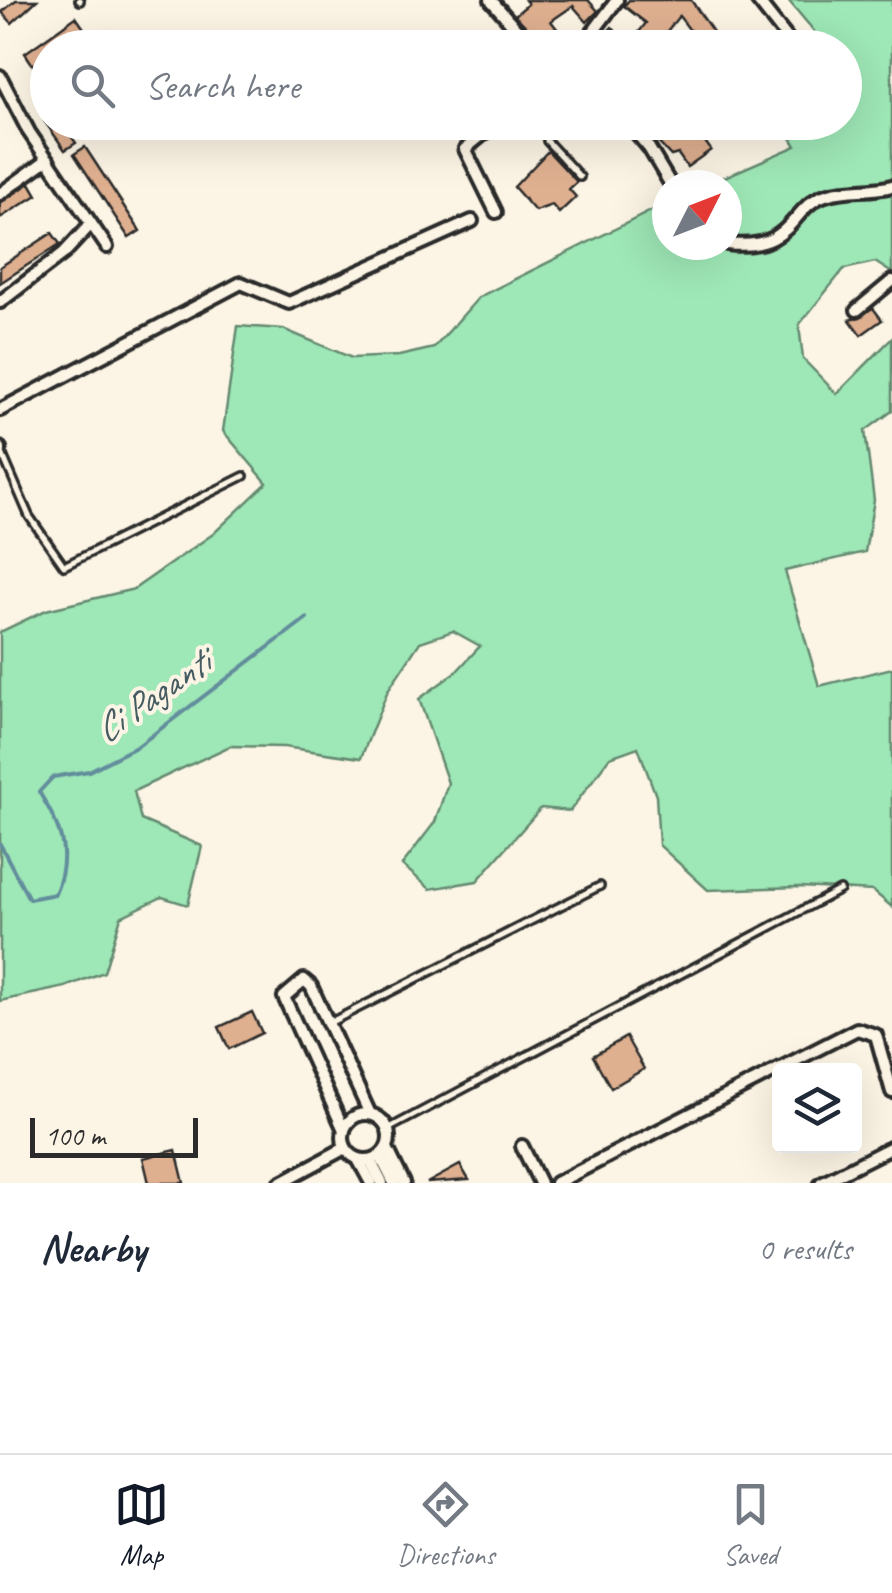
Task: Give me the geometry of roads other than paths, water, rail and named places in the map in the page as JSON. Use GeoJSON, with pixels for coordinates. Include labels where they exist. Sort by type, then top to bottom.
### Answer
{"type":"FeatureCollection","features":[{"type":"Feature","properties":{"kind":"street"},"geometry":{"type":"LineString","coordinates":[[491,0],[517,30]]}},
{"type":"Feature","properties":{"kind":"street"},"geometry":{"type":"LineString","coordinates":[[594,30],[617,0]]}},
{"type":"Feature","properties":{"kind":"street"},"geometry":{"type":"LineString","coordinates":[[757,0],[781,30]]}},
{"type":"Feature","properties":{"kind":"street"},"geometry":{"type":"LineString","coordinates":[[1,79],[30,129]]}},
{"type":"Feature","properties":{"kind":"street"},"geometry":{"type":"LineString","coordinates":[[36,140],[107,247]]}},
{"type":"Feature","properties":{"kind":"street"},"geometry":{"type":"LineString","coordinates":[[477,140],[466,149],[496,212]]}},
{"type":"Feature","properties":{"kind":"street"},"geometry":{"type":"LineString","coordinates":[[640,140],[661,170]]}},
{"type":"Feature","properties":{"kind":"street"},"geometry":{"type":"LineString","coordinates":[[0,194],[48,160]]}},
{"type":"Feature","properties":{"kind":"street"},"geometry":{"type":"LineString","coordinates":[[742,243],[764,242],[778,236],[816,200],[830,193],[867,193],[892,186]]}},
{"type":"Feature","properties":{"kind":"street"},"geometry":{"type":"LineString","coordinates":[[0,410],[234,286],[246,283],[290,303],[472,222]]}},
{"type":"Feature","properties":{"kind":"street"},"geometry":{"type":"LineString","coordinates":[[0,302],[64,252],[91,224]]}},
{"type":"Feature","properties":{"kind":"street"},"geometry":{"type":"LineString","coordinates":[[858,310],[892,282]]}},
{"type":"Feature","properties":{"kind":"street"},"geometry":{"type":"LineString","coordinates":[[346,1148],[344,1130],[285,993],[308,981],[370,1114],[388,1129],[374,1156],[371,1183]]}},
{"type":"Feature","properties":{"kind":"street"},"geometry":{"type":"LineString","coordinates":[[556,1183],[857,1029],[876,1035],[892,1092]]}},
{"type":"Feature","properties":{"kind":"street"},"geometry":{"type":"LineString","coordinates":[[344,1130],[354,1117],[370,1114]]}},
{"type":"Feature","properties":{"kind":"street"},"geometry":{"type":"LineString","coordinates":[[522,1146],[540,1183]]}},
{"type":"Feature","properties":{"kind":"street"},"geometry":{"type":"LineString","coordinates":[[821,1183],[892,1146]]}},
{"type":"Feature","properties":{"kind":"street"},"geometry":{"type":"LineString","coordinates":[[280,1183],[346,1148],[374,1156],[404,1183]]}},
{"type":"Feature","properties":{"kind":"street"},"geometry":{"type":"LineString","coordinates":[[374,1156],[382,1183]]}},
{"type":"Feature","properties":{"kind":"street"},"geometry":{"type":"LineString","coordinates":[[374,1156],[394,1183]]}},
{"type":"Feature","properties":{"kind":"lane"},"geometry":{"type":"LineString","coordinates":[[547,140],[580,177]]}},
{"type":"Feature","properties":{"kind":"lane"},"geometry":{"type":"LineString","coordinates":[[0,450],[30,516],[64,566],[244,476]]}},
{"type":"Feature","properties":{"kind":"lane"},"geometry":{"type":"LineString","coordinates":[[330,1022],[600,886]]}},
{"type":"Feature","properties":{"kind":"lane"},"geometry":{"type":"LineString","coordinates":[[388,1129],[840,890]]}},
{"type":"Feature","properties":{"kind":"waterway","name":"Ci Paganti"},"geometry":{"type":"LineString","coordinates":[[0,844],[29,899],[55,894],[63,866],[62,841],[39,792],[53,777],[89,771],[138,746],[307,618]]}}]}
